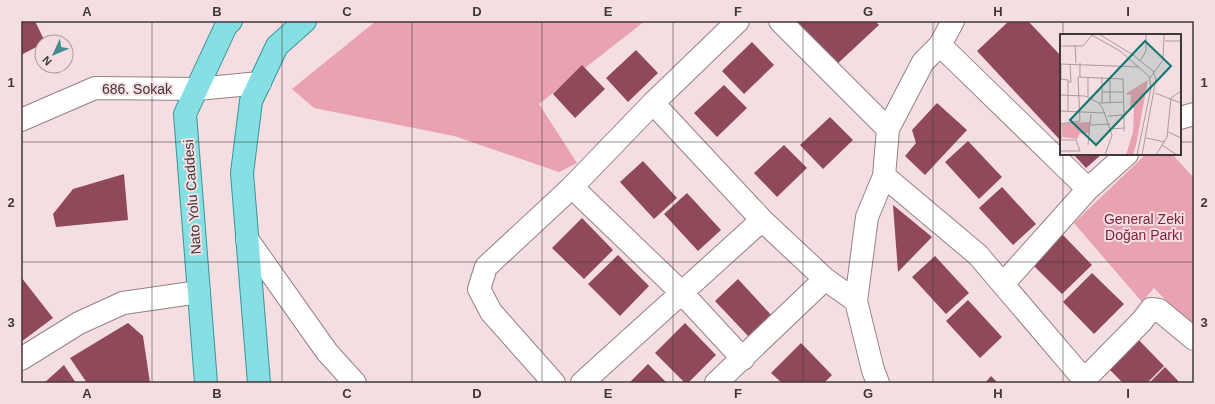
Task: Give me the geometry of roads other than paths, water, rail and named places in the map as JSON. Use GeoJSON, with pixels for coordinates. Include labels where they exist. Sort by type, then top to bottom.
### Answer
{"type":"FeatureCollection","features":[{"type":"Feature","properties":{"kind":"main road","name":"Nato Yolu Caddesi"},"geometry":{"type":"LineString","coordinates":[[206,383],[186,114],[226,26],[231,21]]}},
{"type":"Feature","properties":{"kind":"main road"},"geometry":{"type":"LineString","coordinates":[[259,383],[242,173],[251,101],[277,46],[305,21]]}},
{"type":"Feature","properties":{"kind":"street"},"geometry":{"type":"LineString","coordinates":[[554,383],[491,312],[479,289],[486,267],[572,186],[653,103],[738,21]]}},
{"type":"Feature","properties":{"kind":"street"},"geometry":{"type":"LineString","coordinates":[[780,21],[888,129]]}},
{"type":"Feature","properties":{"kind":"street"},"geometry":{"type":"LineString","coordinates":[[878,383],[873,370],[856,301],[867,217],[884,176],[888,129],[923,62],[940,45],[953,21]]}},
{"type":"Feature","properties":{"kind":"street"},"geometry":{"type":"LineString","coordinates":[[940,45],[1088,189]]}},
{"type":"Feature","properties":{"kind":"street","name":"686. Sokak"},"geometry":{"type":"LineString","coordinates":[[21,120],[95,88],[197,89],[260,83]]}},
{"type":"Feature","properties":{"kind":"street"},"geometry":{"type":"LineString","coordinates":[[653,103],[762,220],[825,279],[856,301]]}},
{"type":"Feature","properties":{"kind":"street"},"geometry":{"type":"LineString","coordinates":[[1181,118],[1194,114]]}},
{"type":"Feature","properties":{"kind":"street"},"geometry":{"type":"LineString","coordinates":[[1003,284],[1088,189],[1126,155]]}},
{"type":"Feature","properties":{"kind":"street"},"geometry":{"type":"LineString","coordinates":[[884,176],[978,254],[1084,382],[1142,321],[1151,309],[1158,310],[1194,339]]}},
{"type":"Feature","properties":{"kind":"street"},"geometry":{"type":"LineString","coordinates":[[572,186],[682,292],[742,359]]}},
{"type":"Feature","properties":{"kind":"street"},"geometry":{"type":"LineString","coordinates":[[582,383],[762,220]]}},
{"type":"Feature","properties":{"kind":"street"},"geometry":{"type":"LineString","coordinates":[[247,240],[327,352],[355,383]]}},
{"type":"Feature","properties":{"kind":"street"},"geometry":{"type":"LineString","coordinates":[[716,383],[825,279]]}},
{"type":"Feature","properties":{"kind":"street"},"geometry":{"type":"LineString","coordinates":[[21,359],[79,323],[123,303],[199,292]]}},
{"type":"Feature","properties":{"kind":"park label","name":"General Zeki Doğan Parkı"},"geometry":{"type":"Point","coordinates":[1144,228]}}]}
